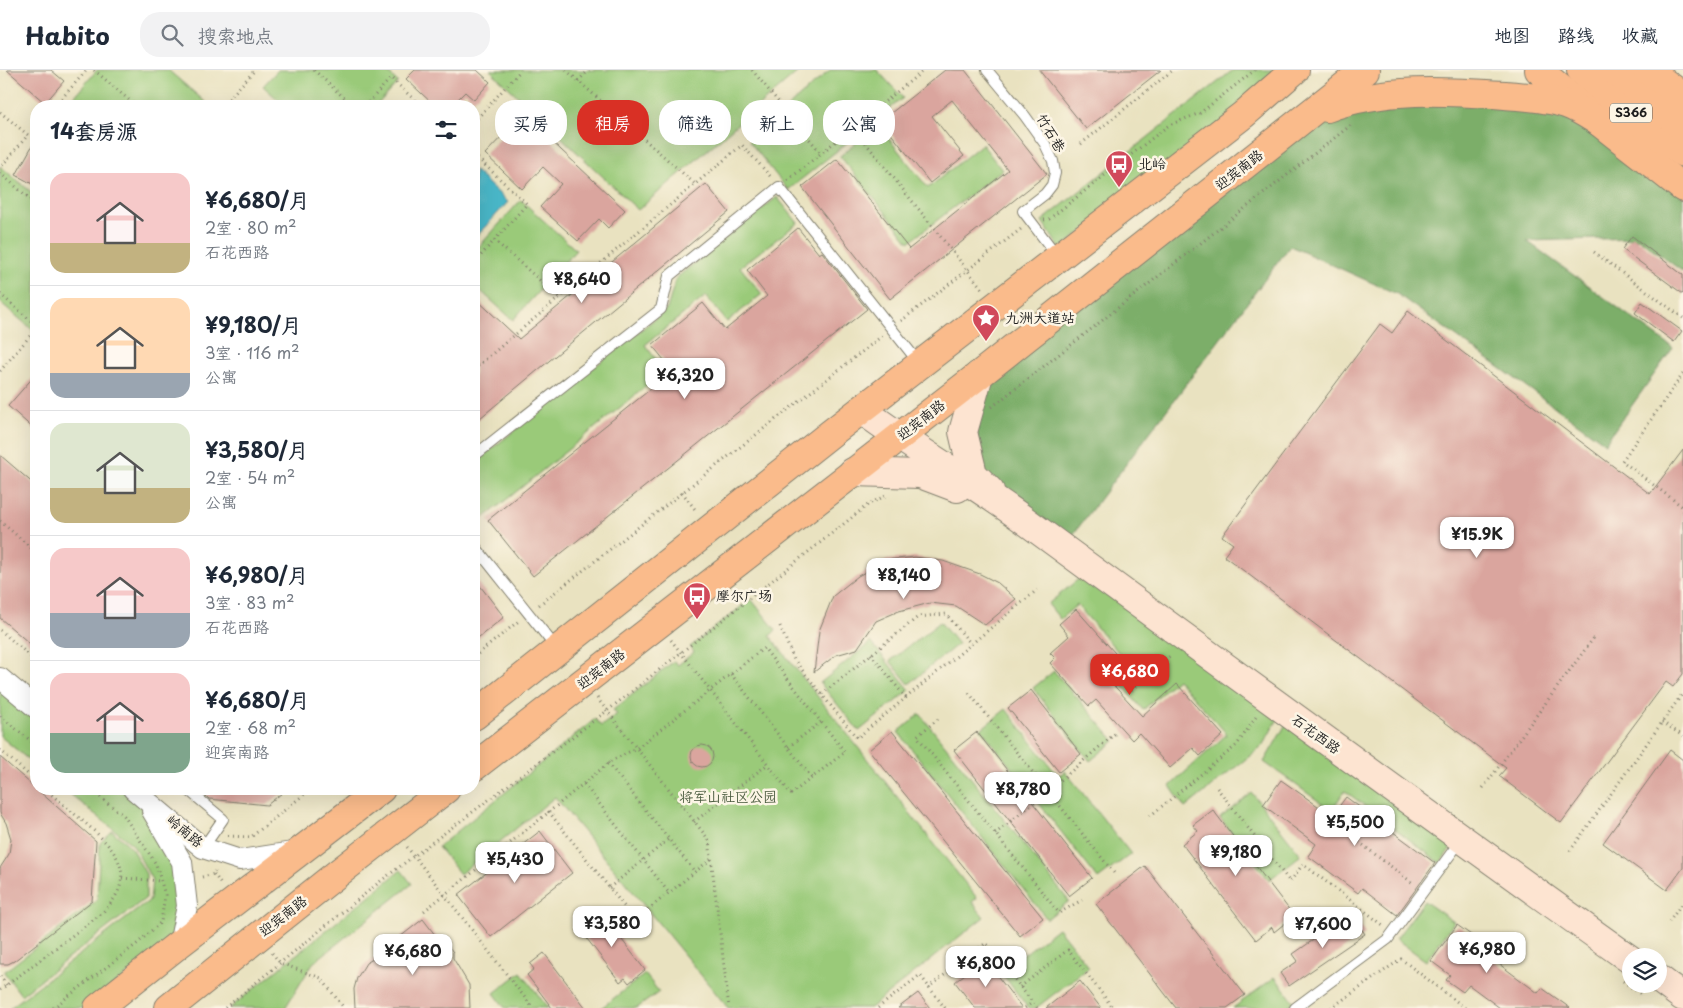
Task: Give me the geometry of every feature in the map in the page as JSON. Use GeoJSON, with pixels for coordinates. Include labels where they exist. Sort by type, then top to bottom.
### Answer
{"type":"FeatureCollection","features":[{"type":"Feature","properties":{"kind":"main road"},"geometry":{"type":"LineString","coordinates":[[480,711],[862,410],[1244,115],[1295,70]]}},
{"type":"Feature","properties":{"kind":"main road","name":"迎宾南路"},"geometry":{"type":"LineString","coordinates":[[480,763],[979,375],[1365,70]]}},
{"type":"Feature","properties":{"kind":"main road","name":"S366"},"geometry":{"type":"LineString","coordinates":[[1581,70],[1634,117],[1683,153]]}},
{"type":"Feature","properties":{"kind":"main road","name":"S366"},"geometry":{"type":"LineString","coordinates":[[1614,70],[1683,127]]}},
{"type":"Feature","properties":{"kind":"main road"},"geometry":{"type":"LineString","coordinates":[[1648,70],[1683,96]]}},
{"type":"Feature","properties":{"kind":"main road"},"geometry":{"type":"LineString","coordinates":[[1664,70],[1683,87]]}},
{"type":"Feature","properties":{"kind":"main road"},"geometry":{"type":"LineString","coordinates":[[1545,74],[1599,122],[1683,188]]}},
{"type":"Feature","properties":{"kind":"main road"},"geometry":{"type":"LineString","coordinates":[[1309,114],[1342,102],[1367,96],[1400,92],[1462,92],[1547,99],[1581,110],[1599,122]]}},
{"type":"Feature","properties":{"kind":"main road"},"geometry":{"type":"LineString","coordinates":[[1244,115],[1269,146]]}},
{"type":"Feature","properties":{"kind":"main road"},"geometry":{"type":"LineString","coordinates":[[979,375],[963,432],[973,474],[1004,505]]}},
{"type":"Feature","properties":{"kind":"main road"},"geometry":{"type":"LineString","coordinates":[[862,410],[898,437],[1004,505]]}},
{"type":"Feature","properties":{"kind":"main road"},"geometry":{"type":"LineString","coordinates":[[853,472],[920,474],[1004,505]]}},
{"type":"Feature","properties":{"kind":"main road","name":"石花西路"},"geometry":{"type":"LineString","coordinates":[[1004,505],[1461,840],[1622,966]]}},
{"type":"Feature","properties":{"kind":"main road"},"geometry":{"type":"LineString","coordinates":[[98,1008],[178,944],[373,795]]}},
{"type":"Feature","properties":{"kind":"main road","name":"迎宾南路"},"geometry":{"type":"LineString","coordinates":[[169,1008],[304,899],[438,795]]}},
{"type":"Feature","properties":{"kind":"main road"},"geometry":{"type":"LineString","coordinates":[[1667,992],[1683,997]]}},
{"type":"Feature","properties":{"kind":"street"},"geometry":{"type":"LineString","coordinates":[[0,678],[30,703]]}},
{"type":"Feature","properties":{"kind":"street"},"geometry":{"type":"LineString","coordinates":[[140,795],[182,862],[187,906],[178,944]]}},
{"type":"Feature","properties":{"kind":"street","name":"岭南路"},"geometry":{"type":"LineString","coordinates":[[140,795],[204,848],[240,860],[303,850]]}},
{"type":"Feature","properties":{"kind":"lane","name":"竹石巷"},"geometry":{"type":"LineString","coordinates":[[987,70],[1025,116],[1053,161],[1055,173],[1052,185],[1045,194],[1023,211],[1031,221]]}},
{"type":"Feature","properties":{"kind":"lane"},"geometry":{"type":"LineString","coordinates":[[480,451],[661,309],[669,276],[779,187],[921,365]]}},
{"type":"Feature","properties":{"kind":"lane"},"geometry":{"type":"LineString","coordinates":[[1031,221],[1059,258]]}},
{"type":"Feature","properties":{"kind":"lane"},"geometry":{"type":"LineString","coordinates":[[480,553],[558,650]]}},
{"type":"Feature","properties":{"kind":"lane"},"geometry":{"type":"LineString","coordinates":[[194,795],[223,819],[204,848]]}},
{"type":"Feature","properties":{"kind":"lane"},"geometry":{"type":"LineString","coordinates":[[1295,1008],[1388,940],[1461,840]]}},
{"type":"Feature","properties":{"kind":"path"},"geometry":{"type":"LineString","coordinates":[[60,100],[87,70]]}},
{"type":"Feature","properties":{"kind":"path"},"geometry":{"type":"LineString","coordinates":[[94,70],[129,100]]}},
{"type":"Feature","properties":{"kind":"path"},"geometry":{"type":"LineString","coordinates":[[228,100],[255,70]]}},
{"type":"Feature","properties":{"kind":"path"},"geometry":{"type":"LineString","coordinates":[[314,70],[346,100]]}},
{"type":"Feature","properties":{"kind":"path"},"geometry":{"type":"LineString","coordinates":[[480,115],[521,70]]}},
{"type":"Feature","properties":{"kind":"path"},"geometry":{"type":"LineString","coordinates":[[566,70],[695,184]]}},
{"type":"Feature","properties":{"kind":"path"},"geometry":{"type":"LineString","coordinates":[[578,81],[589,70]]}},
{"type":"Feature","properties":{"kind":"path"},"geometry":{"type":"LineString","coordinates":[[752,70],[821,153]]}},
{"type":"Feature","properties":{"kind":"path"},"geometry":{"type":"LineString","coordinates":[[887,100],[924,70]]}},
{"type":"Feature","properties":{"kind":"path"},"geometry":{"type":"LineString","coordinates":[[1081,144],[1173,70]]}},
{"type":"Feature","properties":{"kind":"path"},"geometry":{"type":"LineString","coordinates":[[480,652],[682,492],[1031,221],[1049,219],[1169,126],[1200,113],[1255,70]]}},
{"type":"Feature","properties":{"kind":"path"},"geometry":{"type":"LineString","coordinates":[[371,100],[391,78],[415,100]]}},
{"type":"Feature","properties":{"kind":"path"},"geometry":{"type":"LineString","coordinates":[[0,112],[28,136],[0,168]]}},
{"type":"Feature","properties":{"kind":"path"},"geometry":{"type":"LineString","coordinates":[[989,414],[991,408],[1357,120]]}},
{"type":"Feature","properties":{"kind":"path"},"geometry":{"type":"LineString","coordinates":[[480,364],[742,145],[779,187],[831,145]]}},
{"type":"Feature","properties":{"kind":"path"},"geometry":{"type":"LineString","coordinates":[[867,145],[996,306]]}},
{"type":"Feature","properties":{"kind":"path"},"geometry":{"type":"LineString","coordinates":[[480,161],[527,204],[480,256]]}},
{"type":"Feature","properties":{"kind":"path"},"geometry":{"type":"LineString","coordinates":[[0,173],[30,199]]}},
{"type":"Feature","properties":{"kind":"path"},"geometry":{"type":"LineString","coordinates":[[494,240],[560,298]]}},
{"type":"Feature","properties":{"kind":"path"},"geometry":{"type":"LineString","coordinates":[[1594,252],[1683,318]]}},
{"type":"Feature","properties":{"kind":"path"},"geometry":{"type":"LineString","coordinates":[[0,294],[30,322]]}},
{"type":"Feature","properties":{"kind":"path"},"geometry":{"type":"LineString","coordinates":[[0,372],[30,334]]}},
{"type":"Feature","properties":{"kind":"path"},"geometry":{"type":"LineString","coordinates":[[1683,374],[1622,461],[1683,507]]}},
{"type":"Feature","properties":{"kind":"path"},"geometry":{"type":"LineString","coordinates":[[682,492],[699,514]]}},
{"type":"Feature","properties":{"kind":"path"},"geometry":{"type":"LineString","coordinates":[[225,1008],[414,856],[607,711],[869,504],[888,494]]}},
{"type":"Feature","properties":{"kind":"path"},"geometry":{"type":"LineString","coordinates":[[0,521],[30,547]]}},
{"type":"Feature","properties":{"kind":"path"},"geometry":{"type":"LineString","coordinates":[[780,626],[794,660],[857,738],[1037,590]]}},
{"type":"Feature","properties":{"kind":"path"},"geometry":{"type":"LineString","coordinates":[[822,694],[918,617],[946,614],[971,644]]}},
{"type":"Feature","properties":{"kind":"path"},"geometry":{"type":"LineString","coordinates":[[424,911],[608,764],[637,748],[710,690],[764,648],[845,752],[791,794],[710,690],[681,652],[658,624]]}},
{"type":"Feature","properties":{"kind":"path"},"geometry":{"type":"LineString","coordinates":[[0,630],[30,656]]}},
{"type":"Feature","properties":{"kind":"path"},"geometry":{"type":"LineString","coordinates":[[1483,788],[1595,636]]}},
{"type":"Feature","properties":{"kind":"path"},"geometry":{"type":"LineString","coordinates":[[1164,649],[1179,660]]}},
{"type":"Feature","properties":{"kind":"path"},"geometry":{"type":"LineString","coordinates":[[871,654],[906,698]]}},
{"type":"Feature","properties":{"kind":"path"},"geometry":{"type":"LineString","coordinates":[[1131,690],[1171,655]]}},
{"type":"Feature","properties":{"kind":"path"},"geometry":{"type":"LineString","coordinates":[[731,674],[812,778]]}},
{"type":"Feature","properties":{"kind":"path"},"geometry":{"type":"LineString","coordinates":[[584,682],[709,840],[729,1008]]}},
{"type":"Feature","properties":{"kind":"path"},"geometry":{"type":"LineString","coordinates":[[969,693],[1114,873]]}},
{"type":"Feature","properties":{"kind":"path"},"geometry":{"type":"LineString","coordinates":[[1570,850],[1683,693]]}},
{"type":"Feature","properties":{"kind":"path"},"geometry":{"type":"LineString","coordinates":[[1248,711],[1262,722]]}},
{"type":"Feature","properties":{"kind":"path"},"geometry":{"type":"LineString","coordinates":[[0,716],[30,740]]}},
{"type":"Feature","properties":{"kind":"path"},"geometry":{"type":"LineString","coordinates":[[1150,816],[1237,745],[1256,717]]}},
{"type":"Feature","properties":{"kind":"path"},"geometry":{"type":"LineString","coordinates":[[938,719],[917,736],[1059,913],[1082,900]]}},
{"type":"Feature","properties":{"kind":"path"},"geometry":{"type":"LineString","coordinates":[[788,748],[821,722]]}},
{"type":"Feature","properties":{"kind":"path"},"geometry":{"type":"LineString","coordinates":[[1662,722],[1683,736]]}},
{"type":"Feature","properties":{"kind":"path"},"geometry":{"type":"LineString","coordinates":[[995,834],[1117,732]]}},
{"type":"Feature","properties":{"kind":"path"},"geometry":{"type":"LineString","coordinates":[[0,750],[30,776]]}},
{"type":"Feature","properties":{"kind":"path"},"geometry":{"type":"LineString","coordinates":[[608,764],[695,872]]}},
{"type":"Feature","properties":{"kind":"path"},"geometry":{"type":"LineString","coordinates":[[694,822],[768,764]]}},
{"type":"Feature","properties":{"kind":"path"},"geometry":{"type":"LineString","coordinates":[[584,784],[669,893]]}},
{"type":"Feature","properties":{"kind":"path"},"geometry":{"type":"LineString","coordinates":[[1217,788],[1290,882],[1303,864],[1393,932]]}},
{"type":"Feature","properties":{"kind":"path"},"geometry":{"type":"LineString","coordinates":[[0,990],[101,914],[111,904],[118,892],[122,878],[120,864],[112,849],[103,838],[52,795]]}},
{"type":"Feature","properties":{"kind":"path"},"geometry":{"type":"LineString","coordinates":[[53,1008],[138,943],[161,922],[165,895],[156,864],[124,816],[98,795]]}},
{"type":"Feature","properties":{"kind":"path"},"geometry":{"type":"LineString","coordinates":[[549,812],[636,920],[711,859]]}},
{"type":"Feature","properties":{"kind":"path"},"geometry":{"type":"LineString","coordinates":[[609,888],[669,839]]}},
{"type":"Feature","properties":{"kind":"path"},"geometry":{"type":"LineString","coordinates":[[1355,839],[1424,891]]}},
{"type":"Feature","properties":{"kind":"path"},"geometry":{"type":"LineString","coordinates":[[404,844],[533,1008]]}},
{"type":"Feature","properties":{"kind":"path"},"geometry":{"type":"LineString","coordinates":[[122,878],[184,881]]}},
{"type":"Feature","properties":{"kind":"path"},"geometry":{"type":"LineString","coordinates":[[1669,922],[1683,902]]}},
{"type":"Feature","properties":{"kind":"path"},"geometry":{"type":"LineString","coordinates":[[929,988],[986,943],[1036,1008]]}},
{"type":"Feature","properties":{"kind":"path"},"geometry":{"type":"LineString","coordinates":[[1020,987],[1068,950],[1112,1008]]}},
{"type":"Feature","properties":{"kind":"path"},"geometry":{"type":"LineString","coordinates":[[1331,1008],[1401,959],[1465,1008]]}},
{"type":"Feature","properties":{"kind":"path"},"geometry":{"type":"LineString","coordinates":[[280,963],[321,978],[344,1008]]}},
{"type":"Feature","properties":{"kind":"path"},"geometry":{"type":"LineString","coordinates":[[878,1008],[920,975],[946,1008]]}},
{"type":"Feature","properties":{"kind":"path"},"geometry":{"type":"LineString","coordinates":[[0,976],[7,985]]}},
{"type":"Feature","properties":{"kind":"path"},"geometry":{"type":"LineString","coordinates":[[1025,1008],[1032,1002]]}},
{"type":"Feature","properties":{"kind":"green space"},"geometry":{"type":"Polygon","coordinates":[[[97,70],[168,70],[203,100],[71,100],[97,70]]]}},
{"type":"Feature","properties":{"kind":"green space"},"geometry":{"type":"Polygon","coordinates":[[[278,70],[385,70],[398,82],[382,100],[278,100],[263,86],[278,70]]]}},
{"type":"Feature","properties":{"kind":"green space"},"geometry":{"type":"Polygon","coordinates":[[[490,70],[800,70],[765,100],[741,100],[741,121],[731,130],[731,100],[659,100],[659,145],[713,145],[638,210],[567,143],[567,100],[522,100],[490,70]]]}},
{"type":"Feature","properties":{"kind":"green space"},"geometry":{"type":"Polygon","coordinates":[[[830,70],[877,70],[903,98],[895,104],[895,100],[823,100],[823,145],[844,145],[788,190],[752,145],[813,145],[813,100],[796,100],[830,70]]]}},
{"type":"Feature","properties":{"kind":"green space"},"geometry":{"type":"Polygon","coordinates":[[[1233,70],[1287,70],[1060,249],[1042,221],[1233,70]]]}},
{"type":"Feature","properties":{"kind":"green space"},"geometry":{"type":"Polygon","coordinates":[[[1546,99],[1683,189],[1683,272],[1638,238],[1527,241],[1673,348],[1605,443],[1397,294],[1290,246],[1063,548],[975,474],[981,375],[1342,103],[1546,99]]]}},
{"type":"Feature","properties":{"kind":"green space"},"geometry":{"type":"Polygon","coordinates":[[[982,144],[1002,170],[909,242],[840,156],[853,145],[894,145],[928,188],[982,144]]]}},
{"type":"Feature","properties":{"kind":"green space"},"geometry":{"type":"Polygon","coordinates":[[[0,166],[30,191],[30,328],[0,302],[0,166]]]}},
{"type":"Feature","properties":{"kind":"green space"},"geometry":{"type":"Polygon","coordinates":[[[777,197],[798,223],[740,267],[762,294],[727,322],[706,296],[645,345],[665,371],[480,521],[480,458],[667,309],[676,278],[777,197]]]}},
{"type":"Feature","properties":{"kind":"green space"},"geometry":{"type":"Polygon","coordinates":[[[521,200],[576,250],[513,320],[480,290],[480,245],[521,200]]]}},
{"type":"Feature","properties":{"kind":"green space"},"geometry":{"type":"Polygon","coordinates":[[[1087,572],[1281,714],[1262,746],[1185,808],[1170,786],[1227,734],[1177,679],[1143,710],[1114,676],[1128,663],[1077,605],[1060,619],[1048,604],[1087,572]]]}},
{"type":"Feature","properties":{"kind":"green space","name":"将军山社区公园"},"geometry":{"type":"Polygon","coordinates":[[[751,599],[776,630],[770,636],[977,898],[972,902],[984,917],[870,1008],[728,1008],[555,797],[460,874],[438,847],[595,719],[601,726],[617,714],[613,710],[674,661],[678,665],[694,652],[690,647],[751,599]]]}},
{"type":"Feature","properties":{"kind":"green space"},"geometry":{"type":"Polygon","coordinates":[[[940,622],[958,644],[909,684],[890,661],[940,622]]]}},
{"type":"Feature","properties":{"kind":"green space"},"geometry":{"type":"Polygon","coordinates":[[[871,642],[910,690],[859,731],[820,683],[871,642]]]}},
{"type":"Feature","properties":{"kind":"green space"},"geometry":{"type":"Polygon","coordinates":[[[1054,671],[1115,741],[1090,761],[1033,688],[1054,671]]]}},
{"type":"Feature","properties":{"kind":"green space"},"geometry":{"type":"Polygon","coordinates":[[[0,686],[30,711],[30,761],[0,736],[0,686]]]}},
{"type":"Feature","properties":{"kind":"green space"},"geometry":{"type":"Polygon","coordinates":[[[1006,709],[1058,776],[1065,771],[1131,854],[1098,879],[981,729],[1006,709]]]}},
{"type":"Feature","properties":{"kind":"green space"},"geometry":{"type":"Polygon","coordinates":[[[920,714],[1069,901],[1047,919],[898,732],[920,714]]]}},
{"type":"Feature","properties":{"kind":"green space"},"geometry":{"type":"Polygon","coordinates":[[[1289,719],[1456,841],[1440,863],[1345,791],[1331,810],[1264,762],[1289,719]]]}},
{"type":"Feature","properties":{"kind":"green space"},"geometry":{"type":"Polygon","coordinates":[[[1252,793],[1301,855],[1269,880],[1220,818],[1252,793]]]}},
{"type":"Feature","properties":{"kind":"green space"},"geometry":{"type":"Polygon","coordinates":[[[71,795],[130,795],[142,805],[174,864],[179,905],[173,941],[82,1008],[10,1008],[150,900],[152,880],[133,845],[71,795]]]}},
{"type":"Feature","properties":{"kind":"green space"},"geometry":{"type":"Polygon","coordinates":[[[112,831],[130,846],[146,874],[146,898],[21,995],[4,972],[97,900],[100,843],[112,831]]]}},
{"type":"Feature","properties":{"kind":"green space"},"geometry":{"type":"Polygon","coordinates":[[[401,870],[412,884],[313,963],[285,1008],[230,1008],[401,870]]]}},
{"type":"Feature","properties":{"kind":"green space"},"geometry":{"type":"Polygon","coordinates":[[[1424,901],[1454,922],[1426,961],[1396,939],[1424,901]]]}},
{"type":"Feature","properties":{"kind":"green space"},"geometry":{"type":"Polygon","coordinates":[[[1058,928],[1089,967],[1036,1008],[1028,1008],[1001,972],[1058,928]]]}},
{"type":"Feature","properties":{"kind":"green space"},"geometry":{"type":"Polygon","coordinates":[[[521,972],[548,1008],[505,1008],[494,993],[521,972]]]}},
{"type":"Feature","properties":{"kind":"green space"},"geometry":{"type":"Polygon","coordinates":[[[645,974],[659,992],[637,1008],[601,1008],[645,974]]]}},
{"type":"Feature","properties":{"kind":"green space"},"geometry":{"type":"Polygon","coordinates":[[[1275,977],[1294,1002],[1285,1008],[1233,1008],[1275,977]]]}},
{"type":"Feature","properties":{"kind":"water"},"geometry":{"type":"Polygon","coordinates":[[[480,176],[508,202],[480,232],[480,176]]]}},
{"type":"Feature","properties":{"kind":"building"},"geometry":{"type":"Polygon","coordinates":[[[7,70],[51,70],[64,81],[48,100],[42,100],[7,70]]]}},
{"type":"Feature","properties":{"kind":"building"},"geometry":{"type":"Polygon","coordinates":[[[415,70],[477,70],[490,82],[474,100],[465,92],[457,100],[429,100],[406,79],[415,70]]]}},
{"type":"Feature","properties":{"kind":"building"},"geometry":{"type":"Polygon","coordinates":[[[945,70],[965,70],[1047,174],[890,299],[802,187],[837,159],[909,249],[1008,170],[952,100],[932,116],[964,156],[930,183],[895,139],[895,110],[945,70]]]}},
{"type":"Feature","properties":{"kind":"building"},"geometry":{"type":"Polygon","coordinates":[[[1039,70],[1161,70],[1086,129],[1039,70]]]}},
{"type":"Feature","properties":{"kind":"building"},"geometry":{"type":"Polygon","coordinates":[[[495,144],[556,145],[625,210],[608,228],[599,219],[578,241],[540,207],[561,184],[543,167],[522,189],[485,154],[495,144]]]}},
{"type":"Feature","properties":{"kind":"building"},"geometry":{"type":"Polygon","coordinates":[[[30,150],[30,183],[16,175],[30,150]]]}},
{"type":"Feature","properties":{"kind":"building"},"geometry":{"type":"Polygon","coordinates":[[[706,184],[729,212],[480,418],[480,303],[519,339],[706,184]]]}},
{"type":"Feature","properties":{"kind":"building"},"geometry":{"type":"Polygon","coordinates":[[[798,228],[819,254],[822,252],[867,309],[533,576],[488,520],[673,371],[652,345],[703,303],[725,330],[767,296],[747,270],[798,228]]]}},
{"type":"Feature","properties":{"kind":"building"},"geometry":{"type":"Polygon","coordinates":[[[1632,236],[1683,275],[1683,294],[1622,249],[1632,236]]]}},
{"type":"Feature","properties":{"kind":"building"},"geometry":{"type":"Polygon","coordinates":[[[1642,302],[1682,331],[1674,342],[1635,313],[1642,302]]]}},
{"type":"Feature","properties":{"kind":"building"},"geometry":{"type":"Polygon","coordinates":[[[1408,311],[1650,494],[1683,450],[1683,674],[1673,687],[1666,682],[1561,823],[1499,776],[1506,768],[1224,556],[1233,544],[1222,536],[1380,324],[1392,333],[1408,311]]]}},
{"type":"Feature","properties":{"kind":"building"},"geometry":{"type":"Polygon","coordinates":[[[30,381],[30,426],[8,406],[30,381]]]}},
{"type":"Feature","properties":{"kind":"building"},"geometry":{"type":"Polygon","coordinates":[[[0,455],[30,481],[30,644],[0,618],[0,455]]]}},
{"type":"Feature","properties":{"kind":"building"},"geometry":{"type":"Polygon","coordinates":[[[915,557],[943,561],[980,574],[998,583],[1016,599],[985,625],[956,606],[930,603],[899,611],[876,621],[857,649],[836,655],[814,672],[819,631],[833,596],[858,576],[887,560],[915,557]]]}},
{"type":"Feature","properties":{"kind":"building"},"geometry":{"type":"Polygon","coordinates":[[[480,586],[504,617],[480,636],[480,586]]]}},
{"type":"Feature","properties":{"kind":"building"},"geometry":{"type":"Polygon","coordinates":[[[1076,609],[1122,661],[1105,676],[1142,716],[1177,684],[1223,735],[1200,756],[1193,748],[1170,768],[1139,733],[1132,740],[1096,700],[1089,706],[1050,663],[1055,658],[1050,653],[1069,636],[1059,624],[1076,609]]]}},
{"type":"Feature","properties":{"kind":"building"},"geometry":{"type":"Polygon","coordinates":[[[1031,690],[1081,754],[1059,772],[1008,708],[1031,690]]]}},
{"type":"Feature","properties":{"kind":"building"},"geometry":{"type":"Polygon","coordinates":[[[892,731],[1043,918],[1020,936],[869,750],[892,731]]]}},
{"type":"Feature","properties":{"kind":"building"},"geometry":{"type":"Polygon","coordinates":[[[977,732],[1092,878],[1069,896],[954,750],[977,732]]]}},
{"type":"Feature","properties":{"kind":"building"},"geometry":{"type":"Polygon","coordinates":[[[698,745],[706,745],[713,752],[713,760],[706,767],[698,767],[691,760],[691,752],[698,745]]]}},
{"type":"Feature","properties":{"kind":"building"},"geometry":{"type":"Polygon","coordinates":[[[1670,750],[1683,760],[1683,868],[1667,890],[1603,843],[1670,750]]]}},
{"type":"Feature","properties":{"kind":"building"},"geometry":{"type":"Polygon","coordinates":[[[0,757],[30,783],[30,795],[43,795],[96,841],[92,901],[8,964],[0,964],[0,868],[9,854],[11,839],[6,823],[0,813],[0,757]]]}},
{"type":"Feature","properties":{"kind":"building"},"geometry":{"type":"Polygon","coordinates":[[[1281,780],[1332,816],[1346,797],[1435,863],[1397,915],[1362,888],[1358,893],[1308,856],[1316,844],[1263,805],[1281,780]]]}},
{"type":"Feature","properties":{"kind":"building"},"geometry":{"type":"Polygon","coordinates":[[[205,795],[280,795],[267,805],[209,799],[205,795]]]}},
{"type":"Feature","properties":{"kind":"building"},"geometry":{"type":"Polygon","coordinates":[[[1213,810],[1294,916],[1274,932],[1272,927],[1256,940],[1182,844],[1198,831],[1193,825],[1213,810]]]}},
{"type":"Feature","properties":{"kind":"building"},"geometry":{"type":"Polygon","coordinates":[[[540,831],[572,873],[491,937],[458,895],[540,831]]]}},
{"type":"Feature","properties":{"kind":"building"},"geometry":{"type":"Polygon","coordinates":[[[1145,866],[1245,995],[1227,1008],[1176,1008],[1096,904],[1145,866]]]}},
{"type":"Feature","properties":{"kind":"building"},"geometry":{"type":"Polygon","coordinates":[[[599,910],[645,970],[629,983],[625,978],[620,982],[581,931],[589,925],[585,920],[599,910]]]}},
{"type":"Feature","properties":{"kind":"building"},"geometry":{"type":"Polygon","coordinates":[[[1351,914],[1365,934],[1289,986],[1280,973],[1298,961],[1293,954],[1351,914]]]}},
{"type":"Feature","properties":{"kind":"building"},"geometry":{"type":"Polygon","coordinates":[[[423,919],[442,944],[449,947],[453,952],[453,958],[469,985],[470,1008],[355,1008],[354,989],[357,978],[366,963],[385,952],[396,953],[400,937],[423,919]]]}},
{"type":"Feature","properties":{"kind":"building"},"geometry":{"type":"Polygon","coordinates":[[[1457,925],[1495,952],[1491,958],[1538,993],[1542,988],[1570,1008],[1500,1008],[1469,985],[1463,992],[1446,980],[1450,975],[1431,961],[1457,925]]]}},
{"type":"Feature","properties":{"kind":"building"},"geometry":{"type":"Polygon","coordinates":[[[544,953],[586,1008],[552,1008],[527,975],[534,969],[530,964],[544,953]]]}},
{"type":"Feature","properties":{"kind":"building"},"geometry":{"type":"Polygon","coordinates":[[[982,956],[1022,1008],[975,1008],[955,982],[970,970],[968,967],[982,956]]]}},
{"type":"Feature","properties":{"kind":"building"},"geometry":{"type":"Polygon","coordinates":[[[1080,981],[1101,1008],[1046,1008],[1080,981]]]}},
{"type":"Feature","properties":{"kind":"building"},"geometry":{"type":"Polygon","coordinates":[[[918,993],[930,1008],[898,1008],[918,993]]]}},
{"type":"Feature","properties":{"kind":"place","name":"北岭"},"geometry":{"type":"Point","coordinates":[1119,188]}},
{"type":"Feature","properties":{"kind":"place","name":"九洲大道站"},"geometry":{"type":"Point","coordinates":[986,342]}},
{"type":"Feature","properties":{"kind":"place","name":"摩尔广场"},"geometry":{"type":"Point","coordinates":[697,620]}}]}
